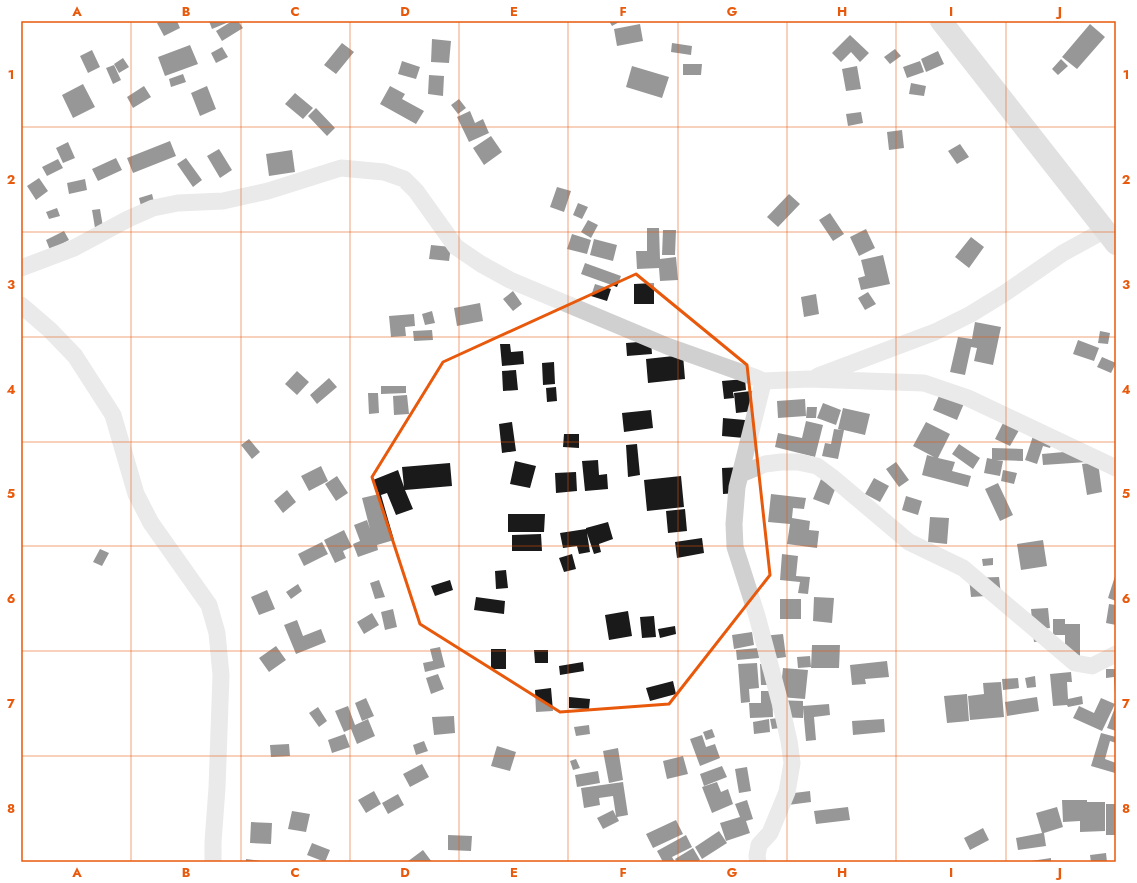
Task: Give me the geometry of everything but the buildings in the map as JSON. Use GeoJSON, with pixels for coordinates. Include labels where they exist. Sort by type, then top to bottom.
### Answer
{"type":"FeatureCollection","features":[{"type":"Feature","properties":{"kind":"main road"},"geometry":{"type":"LineString","coordinates":[[941,21],[1111,237]]}},
{"type":"Feature","properties":{"kind":"street"},"geometry":{"type":"LineString","coordinates":[[21,268],[74,248],[128,219],[153,208],[178,203],[223,201],[268,191],[341,168],[384,172],[404,179],[416,191],[456,247],[481,264],[510,280],[667,346],[762,381],[809,379],[924,383],[968,398],[1116,468]]}},
{"type":"Feature","properties":{"kind":"street"},"geometry":{"type":"LineString","coordinates":[[809,379],[935,332],[1005,293],[1063,253],[1111,237]]}},
{"type":"Feature","properties":{"kind":"street"},"geometry":{"type":"LineString","coordinates":[[21,305],[50,330],[75,356],[113,415],[136,494],[152,523],[209,606],[217,633],[221,674],[213,862]]}},
{"type":"Feature","properties":{"kind":"street"},"geometry":{"type":"LineString","coordinates":[[758,862],[757,856],[759,845],[770,833],[787,792],[792,763],[789,740],[780,703],[757,616],[736,546],[734,524],[737,487],[762,387],[762,381]]}},
{"type":"Feature","properties":{"kind":"street"},"geometry":{"type":"LineString","coordinates":[[740,474],[765,464],[782,462],[798,462],[816,466],[832,476],[910,542],[963,568],[1075,662],[1092,666],[1116,654]]}},
{"type":"Feature","properties":{"kind":"highlighted area"},"geometry":{"type":"Polygon","coordinates":[[[636,274],[747,365],[770,575],[669,704],[560,712],[420,624],[372,477],[443,362],[636,274]]]}}]}
